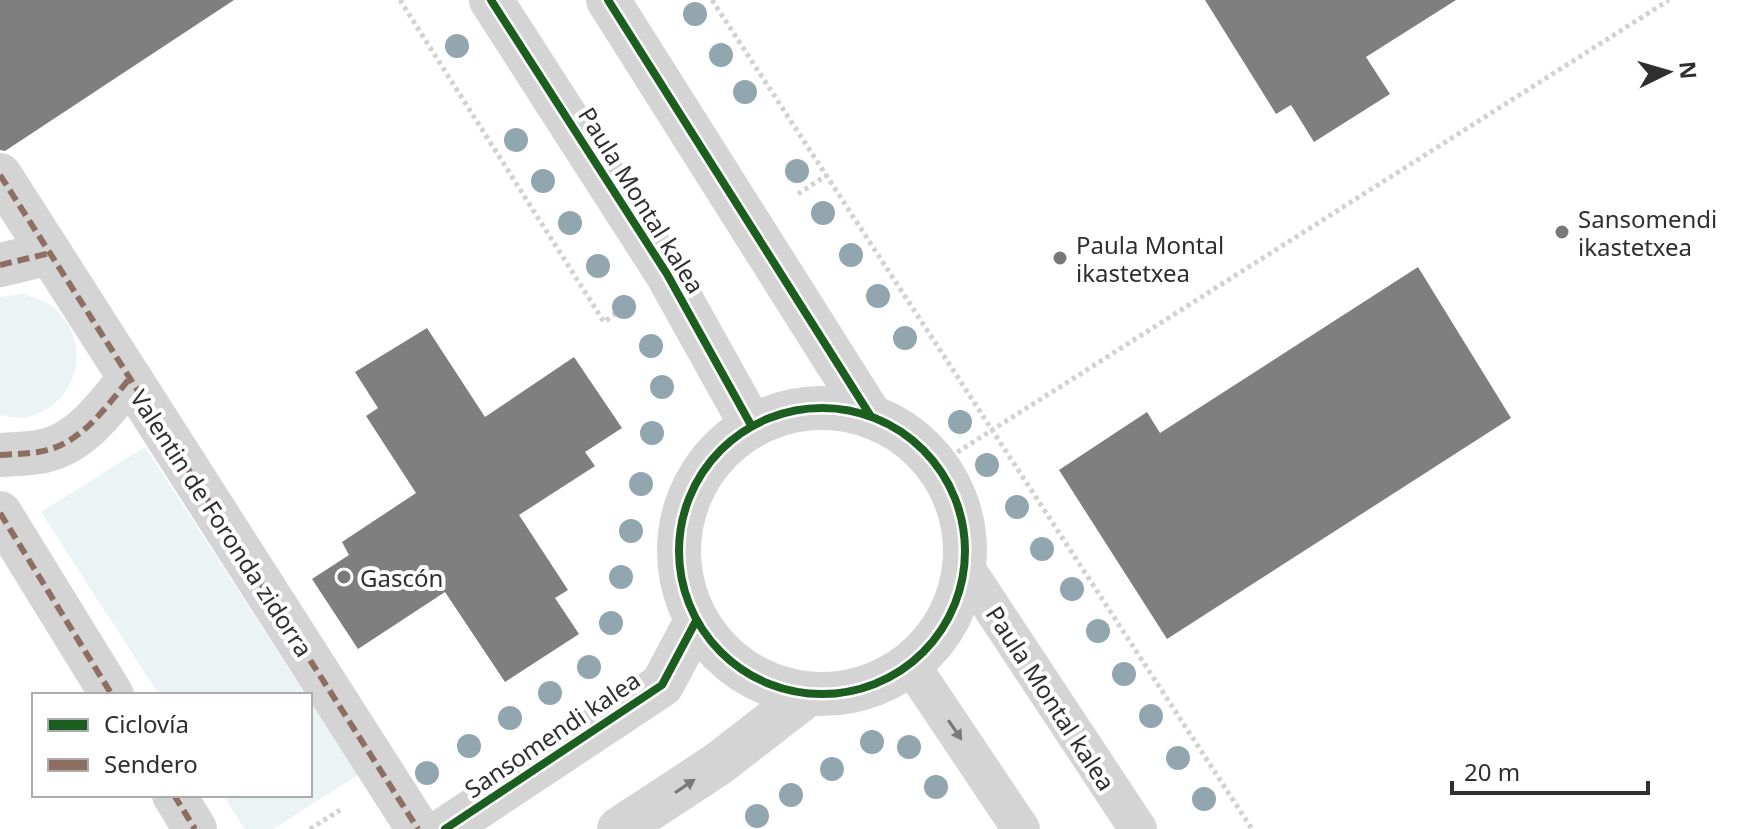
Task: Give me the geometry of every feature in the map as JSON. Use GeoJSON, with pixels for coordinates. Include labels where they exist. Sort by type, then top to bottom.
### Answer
{"type":"FeatureCollection","features":[{"type":"Feature","properties":{"kind":"street","name":"Paula Montal kalea"},"geometry":{"type":"LineString","coordinates":[[491,0],[667,274],[751,425]]}},
{"type":"Feature","properties":{"kind":"street"},"geometry":{"type":"LineString","coordinates":[[608,0],[870,415]]}},
{"type":"Feature","properties":{"kind":"street","name":"Valentin de Foronda zidorra"},"geometry":{"type":"LineString","coordinates":[[0,175],[418,829]]}},
{"type":"Feature","properties":{"kind":"street"},"geometry":{"type":"LineString","coordinates":[[0,265],[50,253]]}},
{"type":"Feature","properties":{"kind":"street","name":"Valentin de Foronda zidorra"},"geometry":{"type":"LineString","coordinates":[[0,455],[42,452],[69,441],[87,429],[130,378]]}},
{"type":"Feature","properties":{"kind":"street"},"geometry":{"type":"LineString","coordinates":[[829,407],[870,415],[907,435],[937,465],[961,513],[965,567],[948,621],[911,665],[862,689],[807,695],[773,688],[743,672],[717,649],[696,621],[679,567],[684,512],[709,461],[751,425],[789,410],[829,407]]}},
{"type":"Feature","properties":{"kind":"street"},"geometry":{"type":"LineString","coordinates":[[0,513],[111,693]]}},
{"type":"Feature","properties":{"kind":"street","name":"Sansomendi kalea"},"geometry":{"type":"LineString","coordinates":[[445,829],[662,685],[696,621]]}},
{"type":"Feature","properties":{"kind":"street"},"geometry":{"type":"LineString","coordinates":[[619,829],[718,764],[807,695]]}},
{"type":"Feature","properties":{"kind":"street"},"geometry":{"type":"LineString","coordinates":[[175,797],[195,829]]}},
{"type":"Feature","properties":{"kind":"lane","name":"Paula Montal kalea"},"geometry":{"type":"LineString","coordinates":[[965,567],[1138,829]]}},
{"type":"Feature","properties":{"kind":"lane"},"geometry":{"type":"LineString","coordinates":[[911,665],[1021,829]]}},
{"type":"Feature","properties":{"kind":"path"},"geometry":{"type":"LineString","coordinates":[[712,0],[1252,829]]}},
{"type":"Feature","properties":{"kind":"path"},"geometry":{"type":"LineString","coordinates":[[937,465],[1669,0]]}},
{"type":"Feature","properties":{"kind":"shaded area"},"geometry":{"type":"Polygon","coordinates":[[[24,294],[53,307],[74,338],[77,355],[75,372],[58,401],[43,411],[22,418],[0,415],[0,297],[24,294]]]}},
{"type":"Feature","properties":{"kind":"shaded area"},"geometry":{"type":"Polygon","coordinates":[[[145,447],[305,693],[158,693],[41,512],[145,447]]]}},
{"type":"Feature","properties":{"kind":"shaded area"},"geometry":{"type":"Polygon","coordinates":[[[312,704],[358,775],[273,829],[245,829],[224,797],[312,797],[312,704]]]}},
{"type":"Feature","properties":{"kind":"building"},"geometry":{"type":"Polygon","coordinates":[[[0,0],[234,0],[5,151],[0,150],[0,0]]]}},
{"type":"Feature","properties":{"kind":"building"},"geometry":{"type":"Polygon","coordinates":[[[1205,0],[1456,0],[1366,57],[1390,94],[1314,142],[1291,105],[1276,114],[1205,0]]]}},
{"type":"Feature","properties":{"kind":"building"},"geometry":{"type":"Polygon","coordinates":[[[1418,267],[1511,418],[1167,639],[1059,470],[1147,412],[1160,433],[1418,267]]]}},
{"type":"Feature","properties":{"kind":"building"},"geometry":{"type":"Polygon","coordinates":[[[427,328],[485,417],[574,357],[622,428],[585,452],[595,466],[519,515],[568,590],[555,598],[579,634],[505,682],[445,592],[358,649],[312,579],[349,555],[342,542],[416,493],[366,416],[378,408],[355,372],[427,328]]]}},
{"type":"Feature","properties":{"kind":"marked path"},"geometry":{"type":"LineString","coordinates":[[0,175],[418,829]]}},
{"type":"Feature","properties":{"kind":"marked path"},"geometry":{"type":"LineString","coordinates":[[0,265],[50,253]]}},
{"type":"Feature","properties":{"kind":"marked path"},"geometry":{"type":"LineString","coordinates":[[0,455],[38,452],[67,442],[101,413],[130,378]]}},
{"type":"Feature","properties":{"kind":"marked path"},"geometry":{"type":"LineString","coordinates":[[0,513],[111,693]]}},
{"type":"Feature","properties":{"kind":"marked path"},"geometry":{"type":"LineString","coordinates":[[175,797],[195,829]]}},
{"type":"Feature","properties":{"kind":"cycle path"},"geometry":{"type":"LineString","coordinates":[[491,0],[667,274],[751,425]]}},
{"type":"Feature","properties":{"kind":"cycle path"},"geometry":{"type":"LineString","coordinates":[[608,0],[870,415]]}},
{"type":"Feature","properties":{"kind":"cycle path"},"geometry":{"type":"LineString","coordinates":[[822,408],[850,411],[877,419],[901,432],[923,450],[941,472],[954,496],[962,523],[965,551],[962,579],[954,606],[941,630],[923,652],[901,670],[877,683],[850,691],[822,694],[794,691],[767,683],[743,670],[721,652],[703,630],[690,606],[682,579],[679,551],[682,523],[690,496],[703,472],[721,450],[743,432],[767,419],[794,411],[822,408]]}},
{"type":"Feature","properties":{"kind":"cycle path"},"geometry":{"type":"LineString","coordinates":[[445,829],[662,685],[696,621]]}},
{"type":"Feature","properties":{"kind":"place","name":"Sansomendi ikastetxea"},"geometry":{"type":"Point","coordinates":[1562,232]}},
{"type":"Feature","properties":{"kind":"place","name":"Paula Montal ikastetxea"},"geometry":{"type":"Point","coordinates":[1060,258]}},
{"type":"Feature","properties":{"kind":"place","name":"Gascón"},"geometry":{"type":"Point","coordinates":[344,577]}}]}
